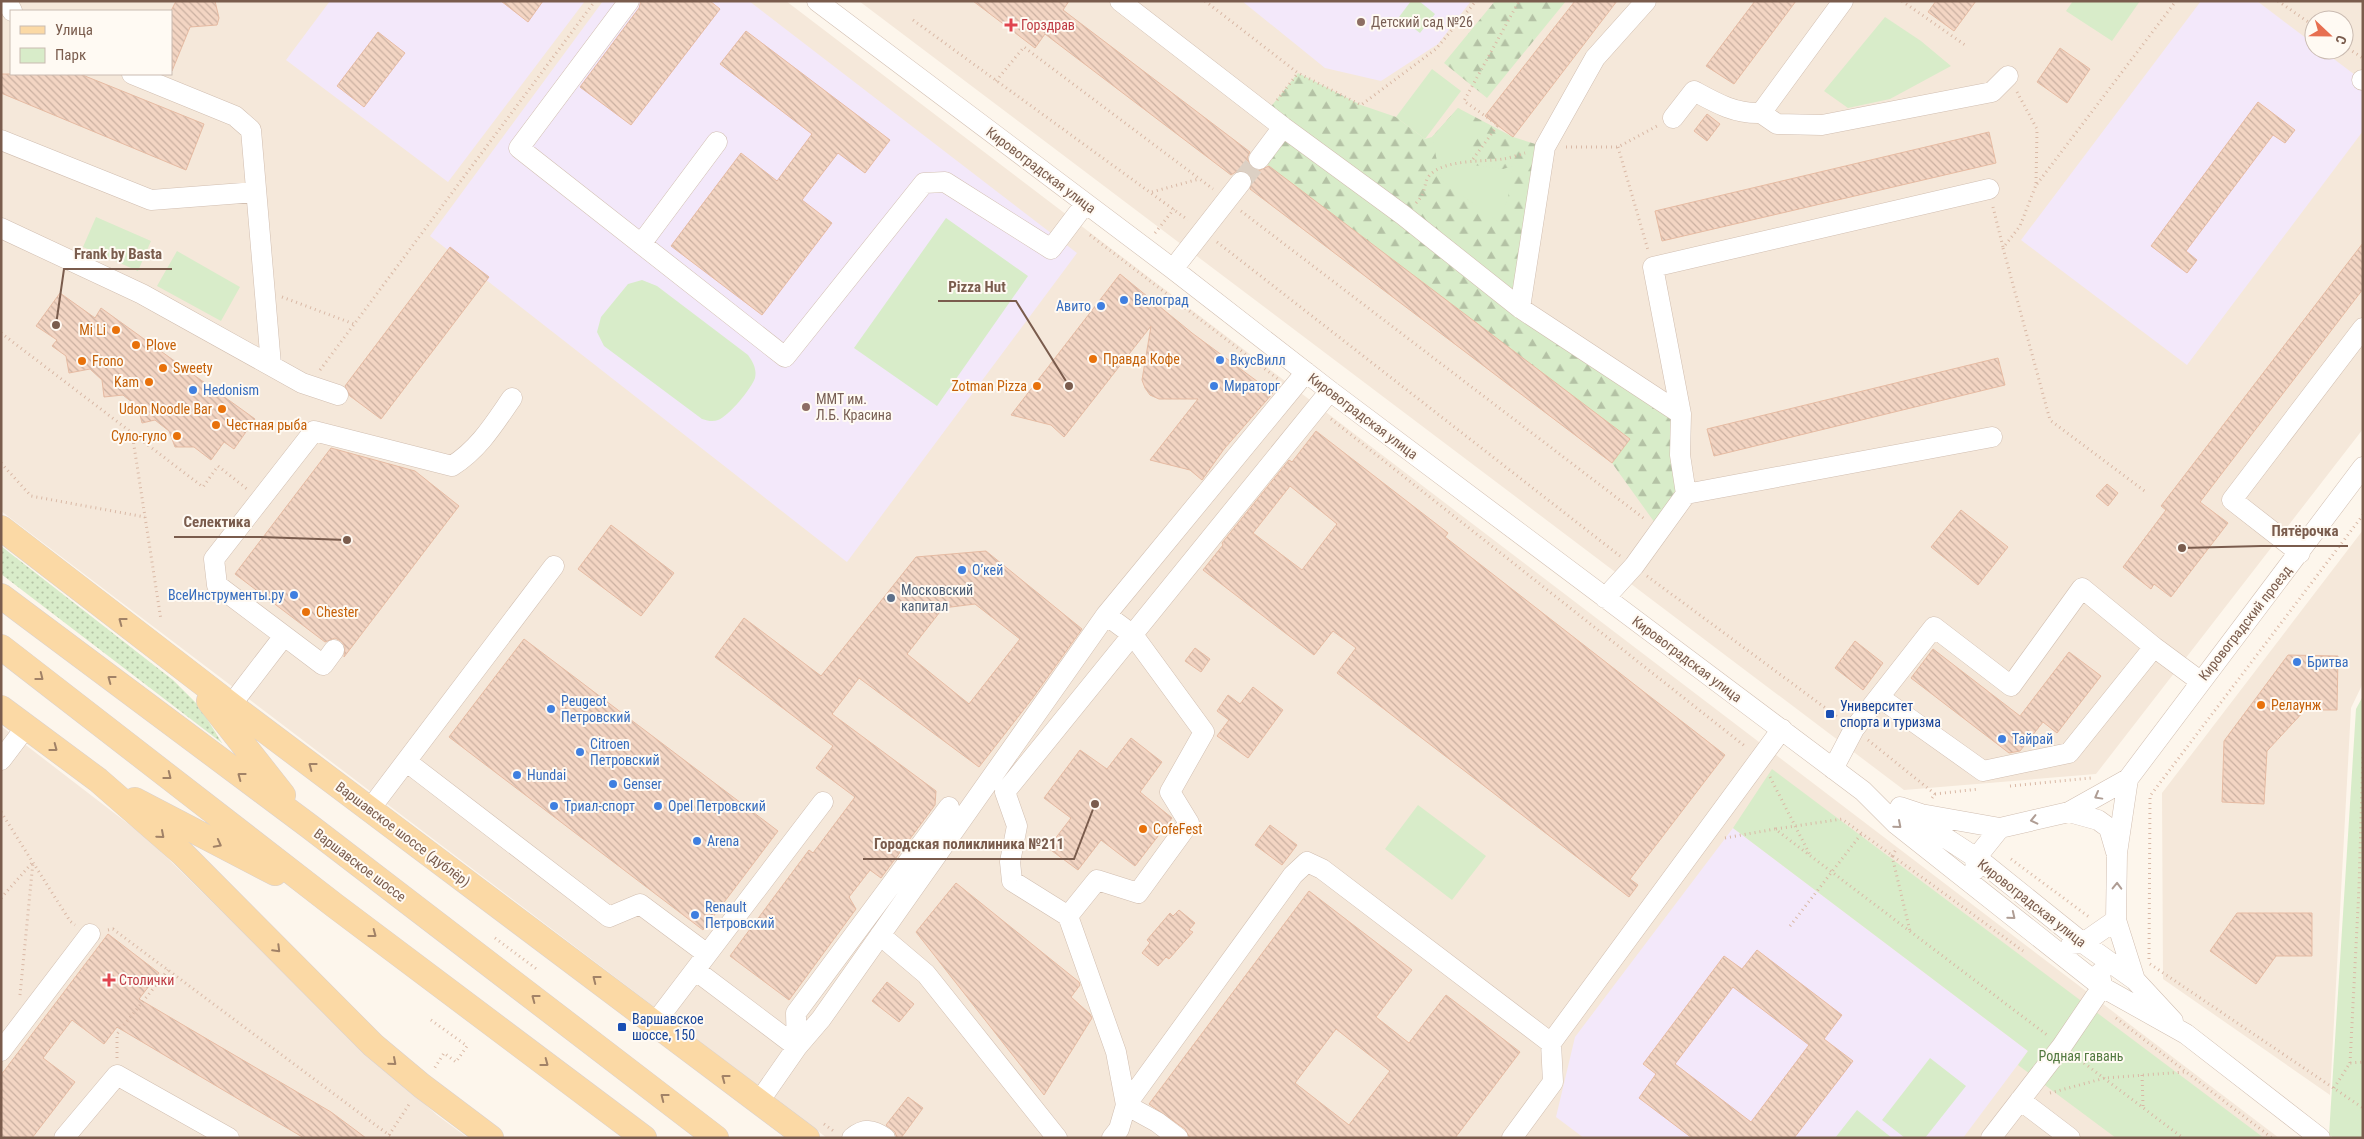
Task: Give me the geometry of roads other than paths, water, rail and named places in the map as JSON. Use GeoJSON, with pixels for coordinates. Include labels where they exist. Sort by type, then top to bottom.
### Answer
{"type":"FeatureCollection","features":[{"type":"Feature","properties":{"kind":"main road","name":"Варшавское шоссе (дублёр)"},"geometry":{"type":"LineString","coordinates":[[1,528],[231,705],[807,1138]]}},
{"type":"Feature","properties":{"kind":"main road","name":"Варшавское шоссе"},"geometry":{"type":"LineString","coordinates":[[1,596],[309,826],[716,1138]]}},
{"type":"Feature","properties":{"kind":"main road"},"geometry":{"type":"LineString","coordinates":[[1,647],[334,905],[644,1138]]}},
{"type":"Feature","properties":{"kind":"main road"},"geometry":{"type":"LineString","coordinates":[[174,661],[218,711],[263,772],[309,826]]}},
{"type":"Feature","properties":{"kind":"main road"},"geometry":{"type":"LineString","coordinates":[[1,708],[98,780],[183,854],[373,1045],[422,1086],[491,1138]]}},
{"type":"Feature","properties":{"kind":"main road"},"geometry":{"type":"LineString","coordinates":[[98,780],[334,905]]}},
{"type":"Feature","properties":{"kind":"street"},"geometry":{"type":"LineString","coordinates":[[629,1],[519,148],[785,357],[924,184],[945,182],[1051,249],[1085,204]]}},
{"type":"Feature","properties":{"kind":"street","name":"Кировоградская улица"},"geometry":{"type":"LineString","coordinates":[[817,1],[1173,269],[1330,391],[1864,791],[1896,824],[2102,987],[2186,1034],[2320,1138]]}},
{"type":"Feature","properties":{"kind":"street"},"geometry":{"type":"LineString","coordinates":[[1120,1],[1265,114],[1403,215],[1520,308],[1681,414]]}},
{"type":"Feature","properties":{"kind":"street"},"geometry":{"type":"LineString","coordinates":[[1520,308],[1545,147],[1595,58],[1646,1]]}},
{"type":"Feature","properties":{"kind":"street"},"geometry":{"type":"LineString","coordinates":[[1761,113],[1843,1]]}},
{"type":"Feature","properties":{"kind":"street"},"geometry":{"type":"LineString","coordinates":[[134,75],[236,116],[251,130],[271,365]]}},
{"type":"Feature","properties":{"kind":"street"},"geometry":{"type":"LineString","coordinates":[[1672,118],[1694,91],[1725,108],[1749,114],[1761,113],[1777,124],[1822,125],[1992,92],[2008,76]]}},
{"type":"Feature","properties":{"kind":"street"},"geometry":{"type":"LineString","coordinates":[[1259,159],[1283,127]]}},
{"type":"Feature","properties":{"kind":"street"},"geometry":{"type":"LineString","coordinates":[[1,140],[151,200],[256,192]]}},
{"type":"Feature","properties":{"kind":"street"},"geometry":{"type":"LineString","coordinates":[[641,244],[717,142]]}},
{"type":"Feature","properties":{"kind":"street"},"geometry":{"type":"LineString","coordinates":[[1173,269],[1241,182]]}},
{"type":"Feature","properties":{"kind":"street"},"geometry":{"type":"LineString","coordinates":[[1686,494],[1680,455],[1681,414],[1653,267],[1989,189]]}},
{"type":"Feature","properties":{"kind":"street"},"geometry":{"type":"LineString","coordinates":[[1,228],[142,294],[309,385],[338,395]]}},
{"type":"Feature","properties":{"kind":"street"},"geometry":{"type":"LineString","coordinates":[[2300,553],[2232,500],[2363,328]]}},
{"type":"Feature","properties":{"kind":"street"},"geometry":{"type":"LineString","coordinates":[[758,1103],[797,1047],[821,1019],[1106,615],[1306,372]]}},
{"type":"Feature","properties":{"kind":"street"},"geometry":{"type":"LineString","coordinates":[[1178,1138],[1157,1122],[1126,1104],[1116,1052],[1068,916],[1012,881],[1010,862],[1017,826],[1005,792],[1330,391]]}},
{"type":"Feature","properties":{"kind":"street"},"geometry":{"type":"LineString","coordinates":[[334,650],[323,665],[284,636],[217,585],[214,559],[314,431],[452,466],[466,457],[484,440],[512,398]]}},
{"type":"Feature","properties":{"kind":"street"},"geometry":{"type":"LineString","coordinates":[[1605,598],[1634,566],[1686,494],[1992,437]]}},
{"type":"Feature","properties":{"kind":"street","name":"Кировоградский проезд"},"geometry":{"type":"LineString","coordinates":[[2128,779],[2363,467]]}},
{"type":"Feature","properties":{"kind":"street"},"geometry":{"type":"LineString","coordinates":[[370,810],[554,566]]}},
{"type":"Feature","properties":{"kind":"street"},"geometry":{"type":"LineString","coordinates":[[1833,769],[1854,729],[1934,627],[2011,686],[2082,588],[2154,647],[2200,681]]}},
{"type":"Feature","properties":{"kind":"street"},"geometry":{"type":"LineString","coordinates":[[1068,916],[1097,880],[1138,893],[1189,823],[1170,792],[1204,732],[1132,635],[1106,615]]}},
{"type":"Feature","properties":{"kind":"street"},"geometry":{"type":"LineString","coordinates":[[231,705],[284,636]]}},
{"type":"Feature","properties":{"kind":"street"},"geometry":{"type":"LineString","coordinates":[[1879,697],[1983,770],[2069,752],[2154,647]]}},
{"type":"Feature","properties":{"kind":"street"},"geometry":{"type":"LineString","coordinates":[[1,760],[26,727]]}},
{"type":"Feature","properties":{"kind":"street"},"geometry":{"type":"LineString","coordinates":[[1512,1138],[1553,1082],[1551,1043],[1782,729]]}},
{"type":"Feature","properties":{"kind":"street"},"geometry":{"type":"LineString","coordinates":[[407,762],[609,918],[640,904],[707,954]]}},
{"type":"Feature","properties":{"kind":"street"},"geometry":{"type":"LineString","coordinates":[[1900,807],[1921,814],[2000,828],[2069,812],[2128,779]]}},
{"type":"Feature","properties":{"kind":"street"},"geometry":{"type":"LineString","coordinates":[[2128,779],[2117,853],[2116,920],[2135,980]]}},
{"type":"Feature","properties":{"kind":"street","name":"Кировоградская улица"},"geometry":{"type":"LineString","coordinates":[[1864,791],[1900,807],[1976,858],[2090,949],[2135,980],[2186,1034]]}},
{"type":"Feature","properties":{"kind":"street"},"geometry":{"type":"LineString","coordinates":[[654,1024],[823,802]]}},
{"type":"Feature","properties":{"kind":"street"},"geometry":{"type":"LineString","coordinates":[[797,1047],[796,1013],[949,807]]}},
{"type":"Feature","properties":{"kind":"street"},"geometry":{"type":"LineString","coordinates":[[2069,812],[2098,820],[2109,828],[2117,853]]}},
{"type":"Feature","properties":{"kind":"street"},"geometry":{"type":"LineString","coordinates":[[1974,886],[1976,858],[2000,828]]}},
{"type":"Feature","properties":{"kind":"street"},"geometry":{"type":"LineString","coordinates":[[1112,1138],[1119,1129],[1126,1104],[1293,875],[1307,862],[1322,869],[1551,1043]]}},
{"type":"Feature","properties":{"kind":"street"},"geometry":{"type":"LineString","coordinates":[[2090,949],[2116,920]]}},
{"type":"Feature","properties":{"kind":"street"},"geometry":{"type":"LineString","coordinates":[[1,1050],[90,934]]}},
{"type":"Feature","properties":{"kind":"street"},"geometry":{"type":"LineString","coordinates":[[880,935],[926,974],[1057,1138]]}},
{"type":"Feature","properties":{"kind":"street"},"geometry":{"type":"LineString","coordinates":[[2047,945],[2090,949]]}},
{"type":"Feature","properties":{"kind":"street"},"geometry":{"type":"LineString","coordinates":[[1991,1138],[2062,1046],[2102,987],[2090,949]]}},
{"type":"Feature","properties":{"kind":"street"},"geometry":{"type":"LineString","coordinates":[[695,970],[797,1047]]}},
{"type":"Feature","properties":{"kind":"street"},"geometry":{"type":"LineString","coordinates":[[64,1138],[117,1075],[229,1138]]}},
{"type":"Feature","properties":{"kind":"street"},"geometry":{"type":"LineString","coordinates":[[2020,1100],[2070,1138]]}},
{"type":"Feature","properties":{"kind":"street"},"geometry":{"type":"LineString","coordinates":[[852,1138],[861,1131],[875,1131],[885,1138]]}},
{"type":"Feature","properties":{"kind":"tunnel"},"geometry":{"type":"LineString","coordinates":[[1241,182],[1259,159]]}},
{"type":"Feature","properties":{"kind":"place","name":"Детский сад №26"},"geometry":{"type":"Point","coordinates":[1361,22]}},
{"type":"Feature","properties":{"kind":"place","name":"Горздрав"},"geometry":{"type":"Point","coordinates":[1011,25]}},
{"type":"Feature","properties":{"kind":"place","name":"Велоград"},"geometry":{"type":"Point","coordinates":[1124,300]}},
{"type":"Feature","properties":{"kind":"place","name":"Авито"},"geometry":{"type":"Point","coordinates":[1101,306]}},
{"type":"Feature","properties":{"kind":"place","name":"Frank by Basta"},"geometry":{"type":"Point","coordinates":[56,325]}},
{"type":"Feature","properties":{"kind":"place","name":"Mi Li"},"geometry":{"type":"Point","coordinates":[116,330]}},
{"type":"Feature","properties":{"kind":"place","name":"Plove"},"geometry":{"type":"Point","coordinates":[136,345]}},
{"type":"Feature","properties":{"kind":"place","name":"Правда Кофе"},"geometry":{"type":"Point","coordinates":[1093,359]}},
{"type":"Feature","properties":{"kind":"place","name":"ВкусВилл"},"geometry":{"type":"Point","coordinates":[1220,360]}},
{"type":"Feature","properties":{"kind":"place","name":"Frono"},"geometry":{"type":"Point","coordinates":[82,361]}},
{"type":"Feature","properties":{"kind":"place","name":"Sweety"},"geometry":{"type":"Point","coordinates":[163,368]}},
{"type":"Feature","properties":{"kind":"place","name":"Kam"},"geometry":{"type":"Point","coordinates":[149,382]}},
{"type":"Feature","properties":{"kind":"place","name":"Zotman Pizza"},"geometry":{"type":"Point","coordinates":[1037,386]}},
{"type":"Feature","properties":{"kind":"place","name":"Pizza Hut"},"geometry":{"type":"Point","coordinates":[1069,386]}},
{"type":"Feature","properties":{"kind":"place","name":"Мираторг"},"geometry":{"type":"Point","coordinates":[1214,386]}},
{"type":"Feature","properties":{"kind":"place","name":"Hedonism"},"geometry":{"type":"Point","coordinates":[193,390]}},
{"type":"Feature","properties":{"kind":"place","name":"ММТ им. Л.Б. Красина"},"geometry":{"type":"Point","coordinates":[806,407]}},
{"type":"Feature","properties":{"kind":"place","name":"Udon Noodle Bar"},"geometry":{"type":"Point","coordinates":[222,409]}},
{"type":"Feature","properties":{"kind":"place","name":"Честная рыба"},"geometry":{"type":"Point","coordinates":[216,425]}},
{"type":"Feature","properties":{"kind":"place","name":"Суло-гуло"},"geometry":{"type":"Point","coordinates":[177,436]}},
{"type":"Feature","properties":{"kind":"place","name":"Селектика"},"geometry":{"type":"Point","coordinates":[347,540]}},
{"type":"Feature","properties":{"kind":"place","name":"Пятёрочка"},"geometry":{"type":"Point","coordinates":[2182,548]}},
{"type":"Feature","properties":{"kind":"place","name":"О’кей"},"geometry":{"type":"Point","coordinates":[962,570]}},
{"type":"Feature","properties":{"kind":"place","name":"ВсеИнструменты.ру"},"geometry":{"type":"Point","coordinates":[294,595]}},
{"type":"Feature","properties":{"kind":"place","name":"Московский капитал"},"geometry":{"type":"Point","coordinates":[891,598]}},
{"type":"Feature","properties":{"kind":"place","name":"Chester"},"geometry":{"type":"Point","coordinates":[306,612]}},
{"type":"Feature","properties":{"kind":"place","name":"Бритва"},"geometry":{"type":"Point","coordinates":[2297,662]}},
{"type":"Feature","properties":{"kind":"place","name":"Релаунж"},"geometry":{"type":"Point","coordinates":[2261,705]}},
{"type":"Feature","properties":{"kind":"place","name":"Peugeot Петровский"},"geometry":{"type":"Point","coordinates":[551,709]}},
{"type":"Feature","properties":{"kind":"place","name":"Университет спорта и туризма"},"geometry":{"type":"Point","coordinates":[1830,714]}},
{"type":"Feature","properties":{"kind":"place","name":"Тайрай"},"geometry":{"type":"Point","coordinates":[2002,739]}},
{"type":"Feature","properties":{"kind":"place","name":"Citroen Петровский"},"geometry":{"type":"Point","coordinates":[580,752]}},
{"type":"Feature","properties":{"kind":"place","name":"Hundai"},"geometry":{"type":"Point","coordinates":[517,775]}},
{"type":"Feature","properties":{"kind":"place","name":"Genser"},"geometry":{"type":"Point","coordinates":[613,784]}},
{"type":"Feature","properties":{"kind":"place","name":"Городская поликлиника №211"},"geometry":{"type":"Point","coordinates":[1095,804]}},
{"type":"Feature","properties":{"kind":"place","name":"Триал-спорт"},"geometry":{"type":"Point","coordinates":[554,806]}},
{"type":"Feature","properties":{"kind":"place","name":"Opel Петровский"},"geometry":{"type":"Point","coordinates":[658,806]}},
{"type":"Feature","properties":{"kind":"place","name":"CofeFest"},"geometry":{"type":"Point","coordinates":[1143,829]}},
{"type":"Feature","properties":{"kind":"place","name":"Arena"},"geometry":{"type":"Point","coordinates":[697,841]}},
{"type":"Feature","properties":{"kind":"place","name":"Renault Петровский"},"geometry":{"type":"Point","coordinates":[695,915]}},
{"type":"Feature","properties":{"kind":"place","name":"Столички"},"geometry":{"type":"Point","coordinates":[109,980]}},
{"type":"Feature","properties":{"kind":"place","name":"Варшавское шоссе, 150"},"geometry":{"type":"Point","coordinates":[622,1027]}},
{"type":"Feature","properties":{"kind":"park label","name":"Родная гавань"},"geometry":{"type":"Point","coordinates":[2081,1056]}}]}
